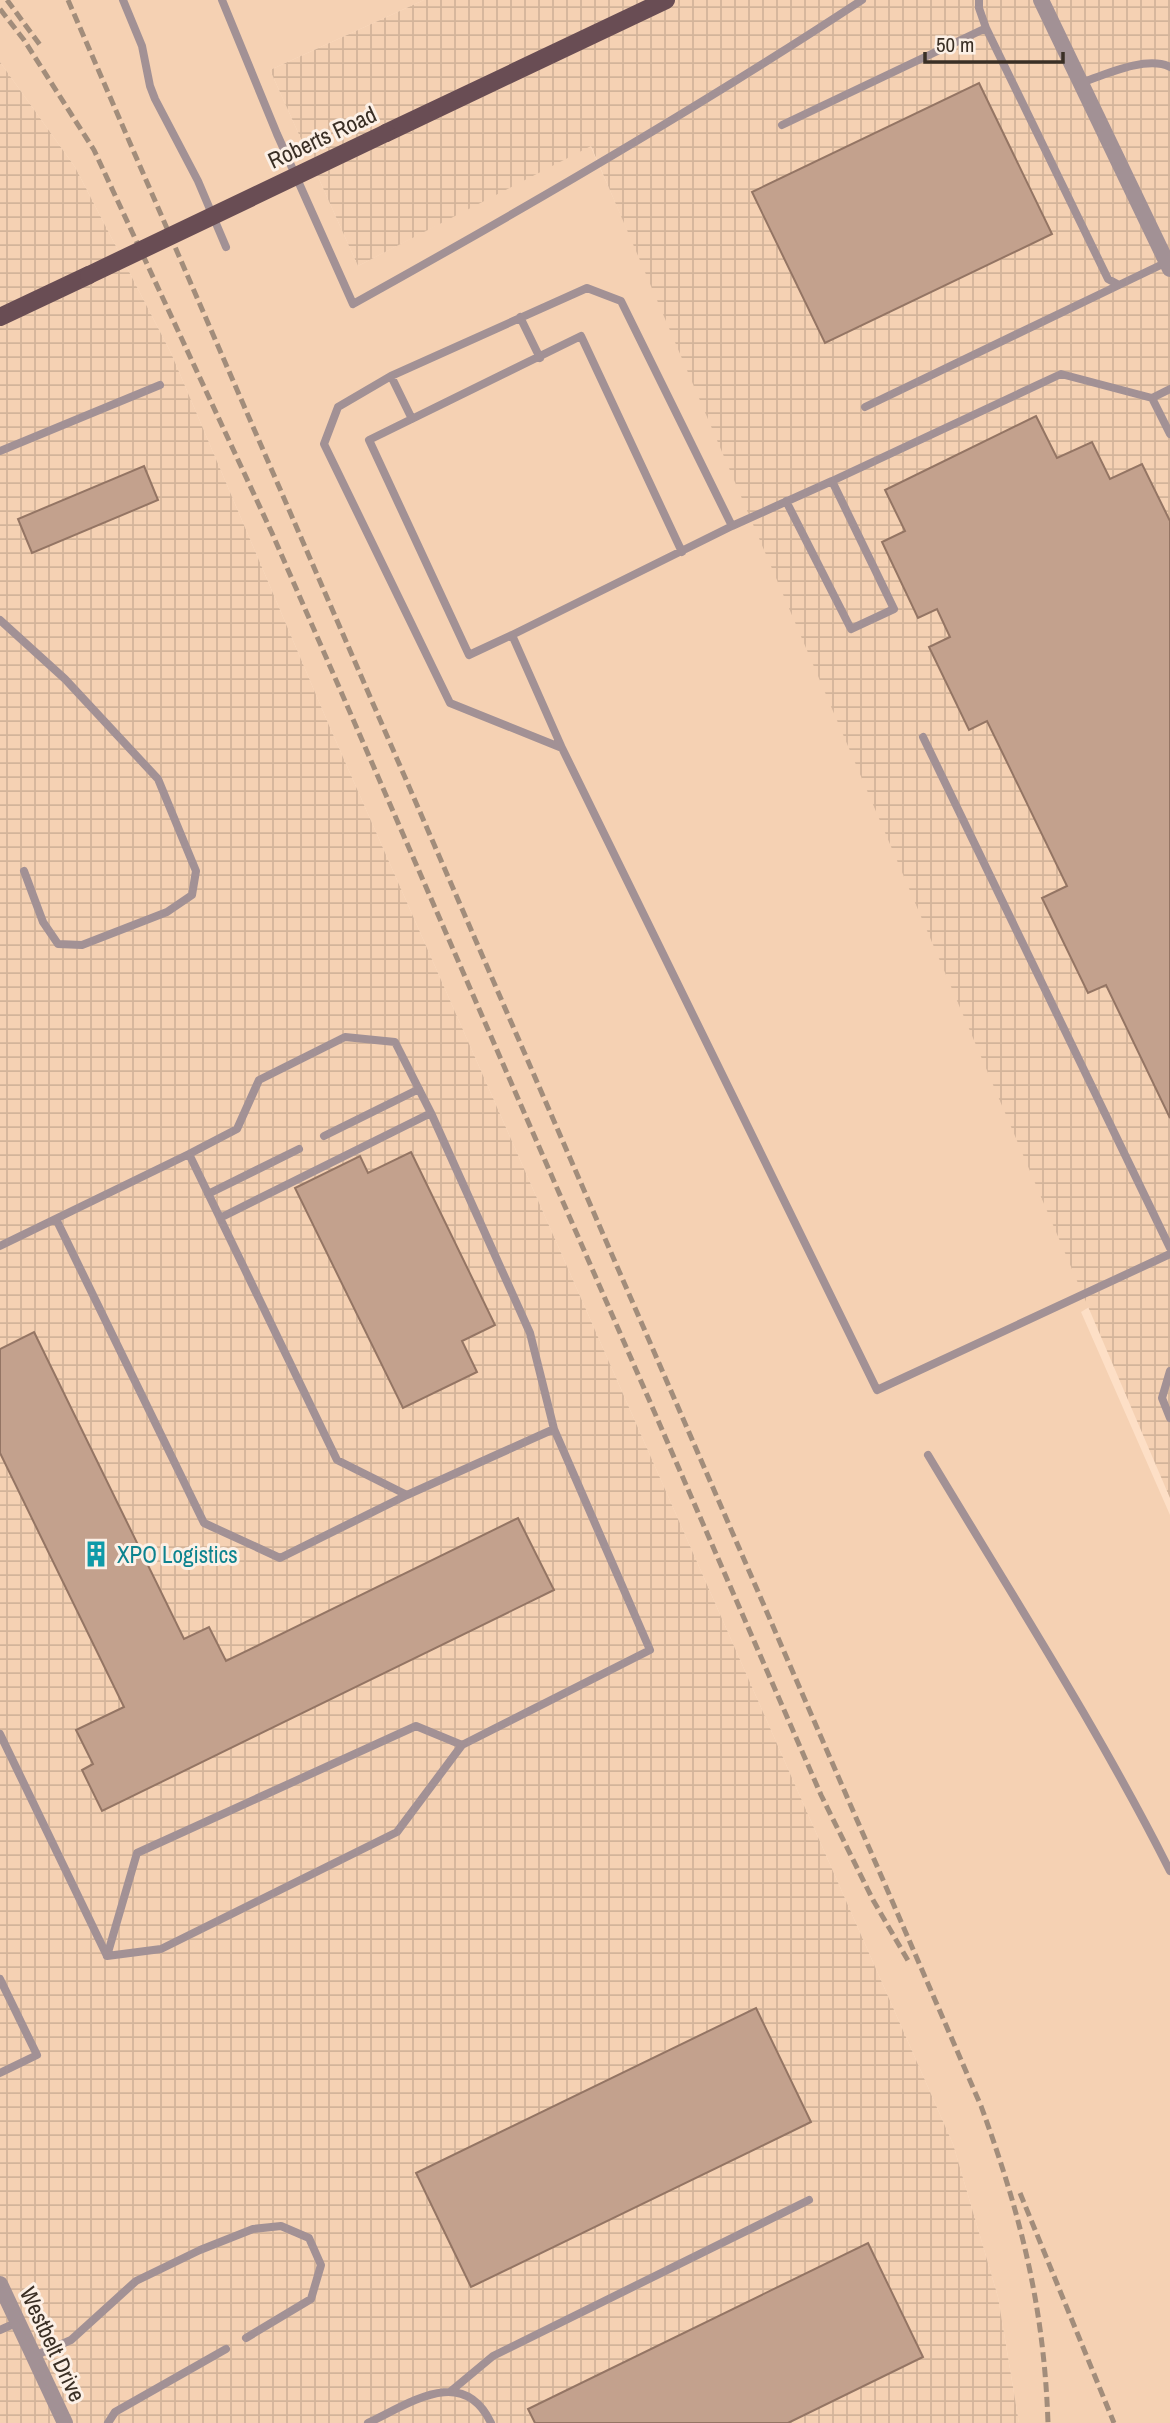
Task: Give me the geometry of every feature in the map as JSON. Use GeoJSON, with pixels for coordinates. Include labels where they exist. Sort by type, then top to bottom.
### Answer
{"type":"FeatureCollection","features":[{"type":"Feature","properties":{"kind":"main road","name":"Roberts Road"},"geometry":{"type":"LineString","coordinates":[[0,317],[666,0]]}},
{"type":"Feature","properties":{"kind":"street"},"geometry":{"type":"LineString","coordinates":[[1041,0],[1169,264]]}},
{"type":"Feature","properties":{"kind":"street","name":"Westbelt Drive"},"geometry":{"type":"LineString","coordinates":[[0,2284],[65,2423]]}},
{"type":"Feature","properties":{"kind":"lane"},"geometry":{"type":"LineString","coordinates":[[122,0],[142,46],[155,99],[198,181],[226,247]]}},
{"type":"Feature","properties":{"kind":"lane"},"geometry":{"type":"LineString","coordinates":[[222,0],[277,134],[353,304],[532,204],[759,68],[862,0]]}},
{"type":"Feature","properties":{"kind":"lane"},"geometry":{"type":"LineString","coordinates":[[979,0],[986,28],[1108,279],[1119,285]]}},
{"type":"Feature","properties":{"kind":"lane"},"geometry":{"type":"LineString","coordinates":[[782,125],[986,28]]}},
{"type":"Feature","properties":{"kind":"lane"},"geometry":{"type":"LineString","coordinates":[[1081,83],[1135,65],[1170,67]]}},
{"type":"Feature","properties":{"kind":"lane"},"geometry":{"type":"LineString","coordinates":[[865,407],[1119,285],[1169,264]]}},
{"type":"Feature","properties":{"kind":"lane"},"geometry":{"type":"LineString","coordinates":[[562,748],[450,703],[324,444],[338,407],[391,376],[587,288],[621,301],[732,526]]}},
{"type":"Feature","properties":{"kind":"lane"},"geometry":{"type":"LineString","coordinates":[[520,317],[540,358]]}},
{"type":"Feature","properties":{"kind":"lane"},"geometry":{"type":"LineString","coordinates":[[682,552],[582,336],[369,440],[470,655],[682,552],[732,526],[1061,374],[1152,398],[1170,389]]}},
{"type":"Feature","properties":{"kind":"lane"},"geometry":{"type":"LineString","coordinates":[[391,376],[411,419]]}},
{"type":"Feature","properties":{"kind":"lane"},"geometry":{"type":"LineString","coordinates":[[0,451],[160,384]]}},
{"type":"Feature","properties":{"kind":"lane"},"geometry":{"type":"LineString","coordinates":[[1152,398],[1170,434]]}},
{"type":"Feature","properties":{"kind":"lane"},"geometry":{"type":"LineString","coordinates":[[786,502],[851,629],[894,609],[832,481]]}},
{"type":"Feature","properties":{"kind":"lane"},"geometry":{"type":"LineString","coordinates":[[0,620],[65,679],[158,779],[196,871],[192,895],[167,912],[82,945],[58,944],[43,922],[24,871]]}},
{"type":"Feature","properties":{"kind":"lane"},"geometry":{"type":"LineString","coordinates":[[512,635],[562,748],[877,1390],[1170,1254]]}},
{"type":"Feature","properties":{"kind":"lane"},"geometry":{"type":"LineString","coordinates":[[923,737],[1170,1248]]}},
{"type":"Feature","properties":{"kind":"lane"},"geometry":{"type":"LineString","coordinates":[[0,1247],[237,1129],[260,1080],[345,1037],[395,1042],[431,1113],[530,1333],[554,1429],[650,1650],[462,1745],[397,1832],[162,1949],[107,1956]]}},
{"type":"Feature","properties":{"kind":"lane"},"geometry":{"type":"LineString","coordinates":[[324,1136],[419,1089]]}},
{"type":"Feature","properties":{"kind":"lane"},"geometry":{"type":"LineString","coordinates":[[220,1218],[431,1113]]}},
{"type":"Feature","properties":{"kind":"lane"},"geometry":{"type":"LineString","coordinates":[[208,1194],[299,1149]]}},
{"type":"Feature","properties":{"kind":"lane"},"geometry":{"type":"LineString","coordinates":[[189,1153],[337,1461],[407,1495]]}},
{"type":"Feature","properties":{"kind":"lane"},"geometry":{"type":"LineString","coordinates":[[56,1219],[204,1522],[280,1558],[407,1495],[554,1429]]}},
{"type":"Feature","properties":{"kind":"lane"},"geometry":{"type":"LineString","coordinates":[[1170,1371],[1162,1398],[1170,1418]]}},
{"type":"Feature","properties":{"kind":"lane"},"geometry":{"type":"LineString","coordinates":[[928,1455],[1110,1760],[1170,1871]]}},
{"type":"Feature","properties":{"kind":"lane"},"geometry":{"type":"LineString","coordinates":[[107,1956],[137,1853],[416,1726],[462,1745]]}},
{"type":"Feature","properties":{"kind":"lane"},"geometry":{"type":"LineString","coordinates":[[0,1734],[107,1956]]}},
{"type":"Feature","properties":{"kind":"lane"},"geometry":{"type":"LineString","coordinates":[[0,1979],[37,2054],[0,2073]]}},
{"type":"Feature","properties":{"kind":"lane"},"geometry":{"type":"LineString","coordinates":[[451,2391],[492,2356],[808,2200]]}},
{"type":"Feature","properties":{"kind":"lane"},"geometry":{"type":"LineString","coordinates":[[34,2356],[71,2340],[136,2281],[200,2250],[253,2229],[281,2226],[309,2238],[321,2265],[311,2299],[246,2338]]}},
{"type":"Feature","properties":{"kind":"lane"},"geometry":{"type":"LineString","coordinates":[[0,2330],[18,2322]]}},
{"type":"Feature","properties":{"kind":"lane"},"geometry":{"type":"LineString","coordinates":[[108,2423],[115,2412],[226,2349]]}},
{"type":"Feature","properties":{"kind":"lane"},"geometry":{"type":"LineString","coordinates":[[368,2423],[437,2391],[464,2395],[475,2402],[491,2423]]}},
{"type":"Feature","properties":{"kind":"shaded area"},"geometry":{"type":"Polygon","coordinates":[[[0,0],[424,0],[270,70],[358,266],[590,145],[1099,1301],[1081,1312],[1170,1515],[1170,2423],[1019,2423],[998,2297],[953,2144],[328,723],[171,353],[75,167],[0,62],[0,0]]]}},
{"type":"Feature","properties":{"kind":"shaded area"},"geometry":{"type":"Polygon","coordinates":[[[424,0],[1170,0],[1170,1498],[591,146],[358,266],[270,70],[424,0]]]}},
{"type":"Feature","properties":{"kind":"shaded area"},"geometry":{"type":"Polygon","coordinates":[[[0,62],[75,167],[171,353],[328,723],[953,2144],[998,2297],[1019,2423],[0,2423],[0,62]]]}},
{"type":"Feature","properties":{"kind":"building"},"geometry":{"type":"Polygon","coordinates":[[[979,83],[1052,234],[825,343],[752,192],[979,83]]]}},
{"type":"Feature","properties":{"kind":"building"},"geometry":{"type":"Polygon","coordinates":[[[1036,416],[1057,458],[1092,442],[1110,479],[1142,464],[1170,521],[1170,1118],[1106,985],[1088,993],[1042,898],[1067,886],[987,721],[969,730],[929,647],[950,637],[937,609],[918,618],[882,542],[905,531],[885,490],[1036,416]]]}},
{"type":"Feature","properties":{"kind":"building"},"geometry":{"type":"Polygon","coordinates":[[[144,466],[158,500],[32,553],[18,519],[144,466]]]}},
{"type":"Feature","properties":{"kind":"building"},"geometry":{"type":"Polygon","coordinates":[[[411,1152],[495,1325],[462,1341],[477,1372],[403,1408],[295,1188],[360,1156],[368,1173],[411,1152]]]}},
{"type":"Feature","properties":{"kind":"building","name":"XPO Logistics"},"geometry":{"type":"Polygon","coordinates":[[[34,1332],[184,1639],[209,1627],[226,1661],[518,1518],[554,1590],[102,1811],[82,1770],[93,1764],[76,1730],[124,1707],[0,1453],[0,1349],[34,1332]]]}},
{"type":"Feature","properties":{"kind":"building"},"geometry":{"type":"Polygon","coordinates":[[[756,2008],[811,2122],[471,2287],[416,2173],[756,2008]]]}},
{"type":"Feature","properties":{"kind":"building"},"geometry":{"type":"Polygon","coordinates":[[[868,2243],[923,2357],[788,2423],[535,2423],[528,2409],[868,2243]]]}},
{"type":"Feature","properties":{"kind":"railway"},"geometry":{"type":"LineString","coordinates":[[7,0],[40,45]]}},
{"type":"Feature","properties":{"kind":"railway"},"geometry":{"type":"LineString","coordinates":[[68,0],[981,2106],[1008,2185],[1028,2262],[1041,2340],[1048,2423]]}},
{"type":"Feature","properties":{"kind":"railway"},"geometry":{"type":"LineString","coordinates":[[0,9],[24,40],[94,150],[272,533],[821,1795],[873,1900],[910,1964]]}},
{"type":"Feature","properties":{"kind":"railway"},"geometry":{"type":"LineString","coordinates":[[1020,2193],[1114,2423]]}},
{"type":"Feature","properties":{"kind":"place","name":"XPO Logistics"},"geometry":{"type":"Point","coordinates":[96,1554]}}]}
